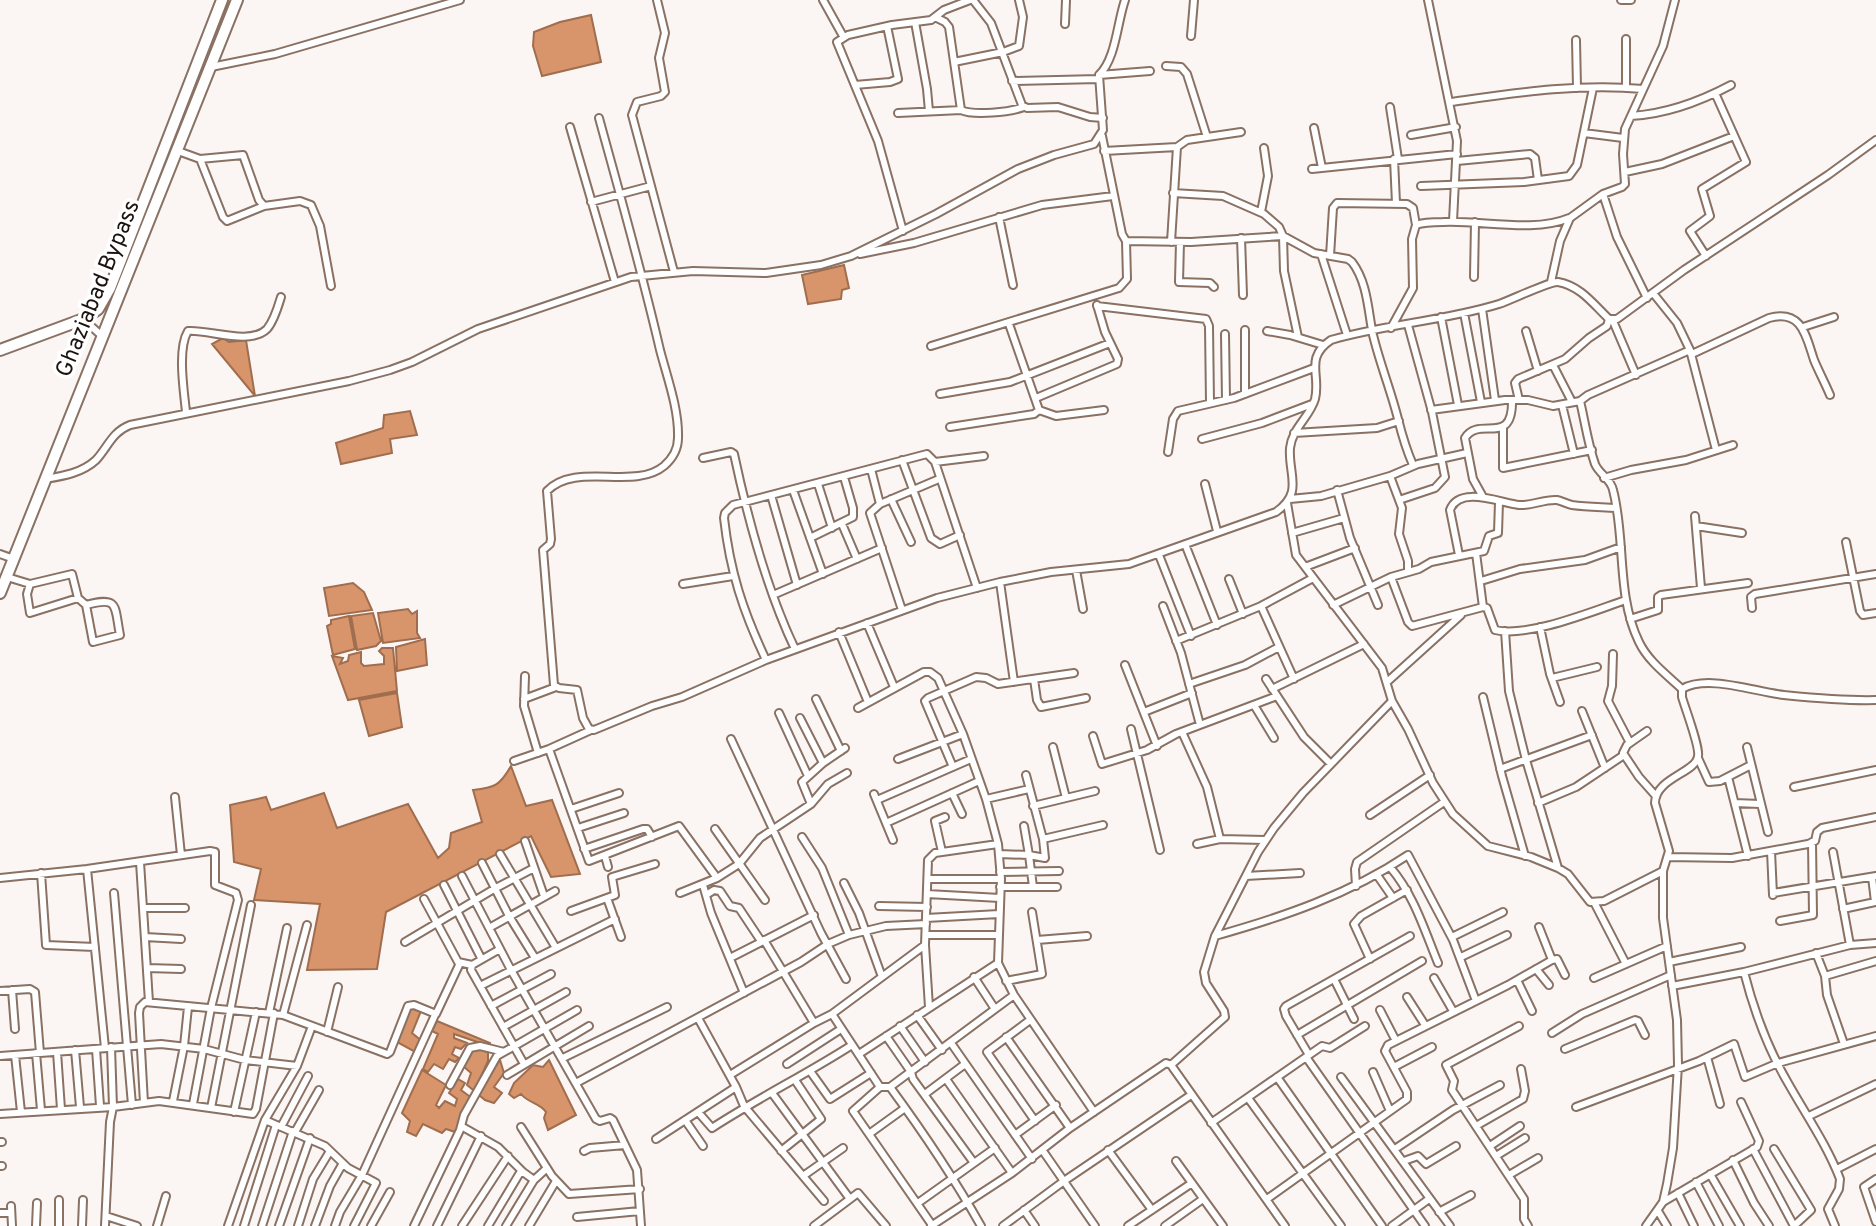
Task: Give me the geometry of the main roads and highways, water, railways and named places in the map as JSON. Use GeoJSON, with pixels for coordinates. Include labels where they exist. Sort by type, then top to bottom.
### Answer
{"type":"FeatureCollection","features":[{"type":"Feature","properties":{"kind":"highway","name":"Ghaziabad Bypass"},"geometry":{"type":"LineString","coordinates":[[0,350],[83,319],[98,309],[110,288],[222,0]]}},
{"type":"Feature","properties":{"kind":"highway","name":"Ghaziabad Bypass"},"geometry":{"type":"LineString","coordinates":[[0,593],[237,0]]}}]}
